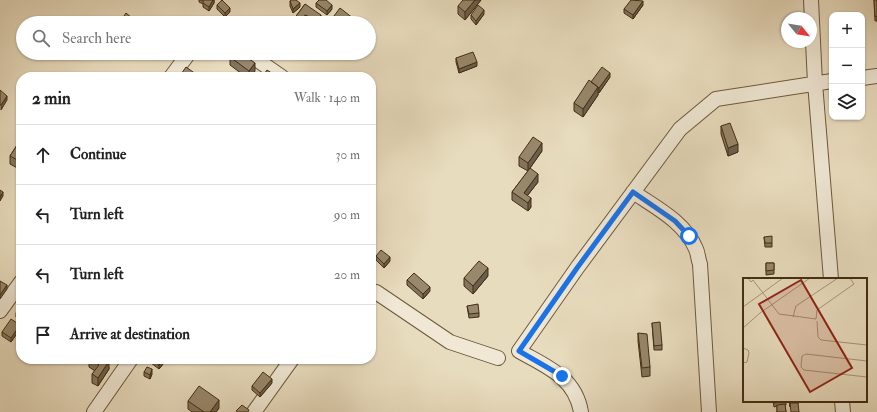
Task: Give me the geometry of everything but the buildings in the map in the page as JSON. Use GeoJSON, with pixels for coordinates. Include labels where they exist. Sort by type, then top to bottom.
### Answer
{"type":"FeatureCollection","features":[{"type":"Feature","properties":{"kind":"street"},"geometry":{"type":"LineString","coordinates":[[811,0],[815,83],[831,278]]}},
{"type":"Feature","properties":{"kind":"street"},"geometry":{"type":"LineString","coordinates":[[176,72],[184,60]]}},
{"type":"Feature","properties":{"kind":"street"},"geometry":{"type":"LineString","coordinates":[[257,60],[275,72]]}},
{"type":"Feature","properties":{"kind":"street"},"geometry":{"type":"LineString","coordinates":[[865,78],[877,76]]}},
{"type":"Feature","properties":{"kind":"street"},"geometry":{"type":"LineString","coordinates":[[581,412],[580,404],[573,388],[562,376],[519,351],[577,268],[680,129],[716,99],[815,83],[829,82]]}},
{"type":"Feature","properties":{"kind":"street"},"geometry":{"type":"LineString","coordinates":[[633,192],[675,221],[689,236],[696,249],[700,264],[709,412]]}},
{"type":"Feature","properties":{"kind":"street"},"geometry":{"type":"LineString","coordinates":[[0,310],[16,289]]}},
{"type":"Feature","properties":{"kind":"street"},"geometry":{"type":"LineString","coordinates":[[376,292],[450,342],[498,358]]}},
{"type":"Feature","properties":{"kind":"street"},"geometry":{"type":"LineString","coordinates":[[94,412],[128,364]]}},
{"type":"Feature","properties":{"kind":"street"},"geometry":{"type":"LineString","coordinates":[[254,412],[288,364]]}},
{"type":"Feature","properties":{"kind":"street"},"geometry":{"type":"LineString","coordinates":[[842,402],[843,412]]}},
{"type":"Feature","properties":{"kind":"route"},"geometry":{"type":"LineString","coordinates":[[562,376],[519,351],[577,268],[633,192],[675,221],[689,236]]}}]}
